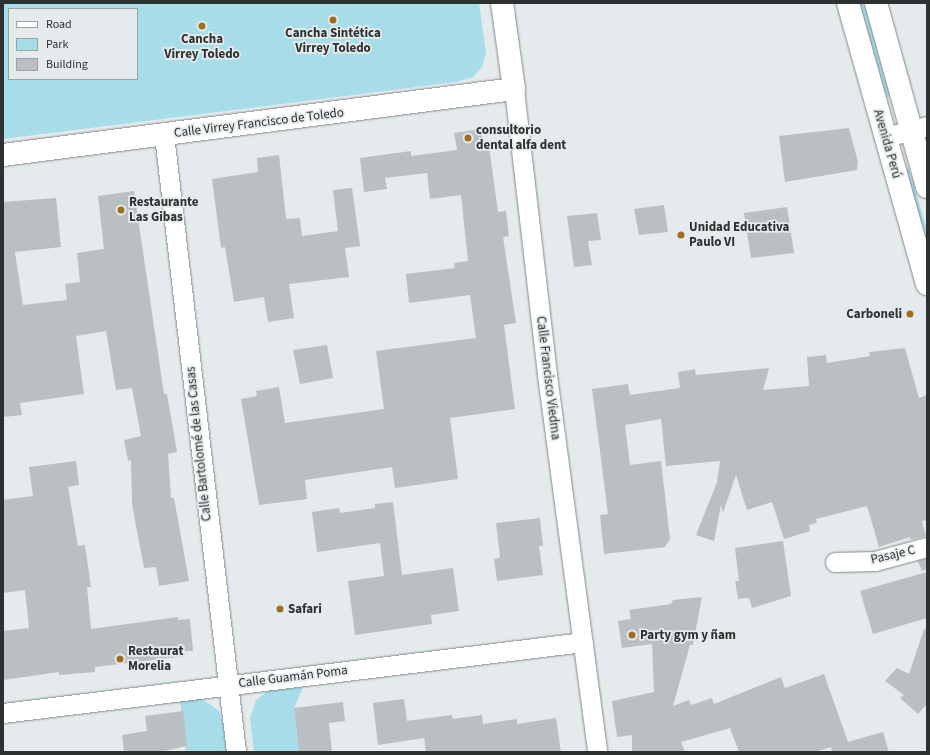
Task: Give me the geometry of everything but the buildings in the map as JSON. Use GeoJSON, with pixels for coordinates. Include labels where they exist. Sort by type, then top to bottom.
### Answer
{"type":"FeatureCollection","features":[{"type":"Feature","properties":{"kind":"street","name":"Calle Francisco Viedma"},"geometry":{"type":"LineString","coordinates":[[502,3],[514,88],[547,375],[597,752]]}},
{"type":"Feature","properties":{"kind":"street","name":"Avenida Perú"},"geometry":{"type":"LineString","coordinates":[[848,3],[927,284]]}},
{"type":"Feature","properties":{"kind":"street","name":"Avenida Perú"},"geometry":{"type":"LineString","coordinates":[[876,3],[919,128],[927,187]]}},
{"type":"Feature","properties":{"kind":"street","name":"Calle Virrey Francisco de Toledo"},"geometry":{"type":"LineString","coordinates":[[3,155],[514,88]]}},
{"type":"Feature","properties":{"kind":"street"},"geometry":{"type":"LineString","coordinates":[[886,137],[919,128]]}},
{"type":"Feature","properties":{"kind":"street","name":"Calle Bartolomé de las Casas"},"geometry":{"type":"LineString","coordinates":[[164,135],[236,752]]}},
{"type":"Feature","properties":{"kind":"street","name":"Pasaje C"},"geometry":{"type":"LineString","coordinates":[[835,562],[875,561],[927,547]]}},
{"type":"Feature","properties":{"kind":"street","name":"Calle Guamán Poma"},"geometry":{"type":"LineString","coordinates":[[3,713],[583,642]]}},
{"type":"Feature","properties":{"kind":"green space"},"geometry":{"type":"Polygon","coordinates":[[[3,3],[479,3],[486,53],[482,67],[473,77],[456,82],[3,139],[3,3]]]}},
{"type":"Feature","properties":{"kind":"green space"},"geometry":{"type":"Polygon","coordinates":[[[858,3],[864,3],[890,96],[884,98],[858,3]]]}},
{"type":"Feature","properties":{"kind":"green space"},"geometry":{"type":"Polygon","coordinates":[[[909,168],[927,230],[927,244],[905,169],[909,168]]]}},
{"type":"Feature","properties":{"kind":"green space"},"geometry":{"type":"Polygon","coordinates":[[[304,685],[294,708],[299,752],[254,752],[250,718],[256,700],[269,690],[304,685]]]}},
{"type":"Feature","properties":{"kind":"green space"},"geometry":{"type":"Polygon","coordinates":[[[201,698],[219,711],[223,722],[227,752],[186,752],[180,700],[201,698]]]}},
{"type":"Feature","properties":{"kind":"place","name":"Cancha Sintética Virrey Toledo"},"geometry":{"type":"Point","coordinates":[333,20]}},
{"type":"Feature","properties":{"kind":"place","name":"Cancha Virrey Toledo"},"geometry":{"type":"Point","coordinates":[202,26]}},
{"type":"Feature","properties":{"kind":"place","name":"consultorio dental alfa dent"},"geometry":{"type":"Point","coordinates":[468,138]}},
{"type":"Feature","properties":{"kind":"place","name":"Restaurante Las Gibas"},"geometry":{"type":"Point","coordinates":[121,210]}},
{"type":"Feature","properties":{"kind":"place","name":"Unidad Educativa Paulo VI"},"geometry":{"type":"Point","coordinates":[681,235]}},
{"type":"Feature","properties":{"kind":"place","name":"Carboneli"},"geometry":{"type":"Point","coordinates":[910,314]}},
{"type":"Feature","properties":{"kind":"place","name":"Safari"},"geometry":{"type":"Point","coordinates":[280,609]}},
{"type":"Feature","properties":{"kind":"place","name":"Party gym y ñam"},"geometry":{"type":"Point","coordinates":[632,635]}},
{"type":"Feature","properties":{"kind":"place","name":"Restaurat Morelia"},"geometry":{"type":"Point","coordinates":[120,659]}}]}
